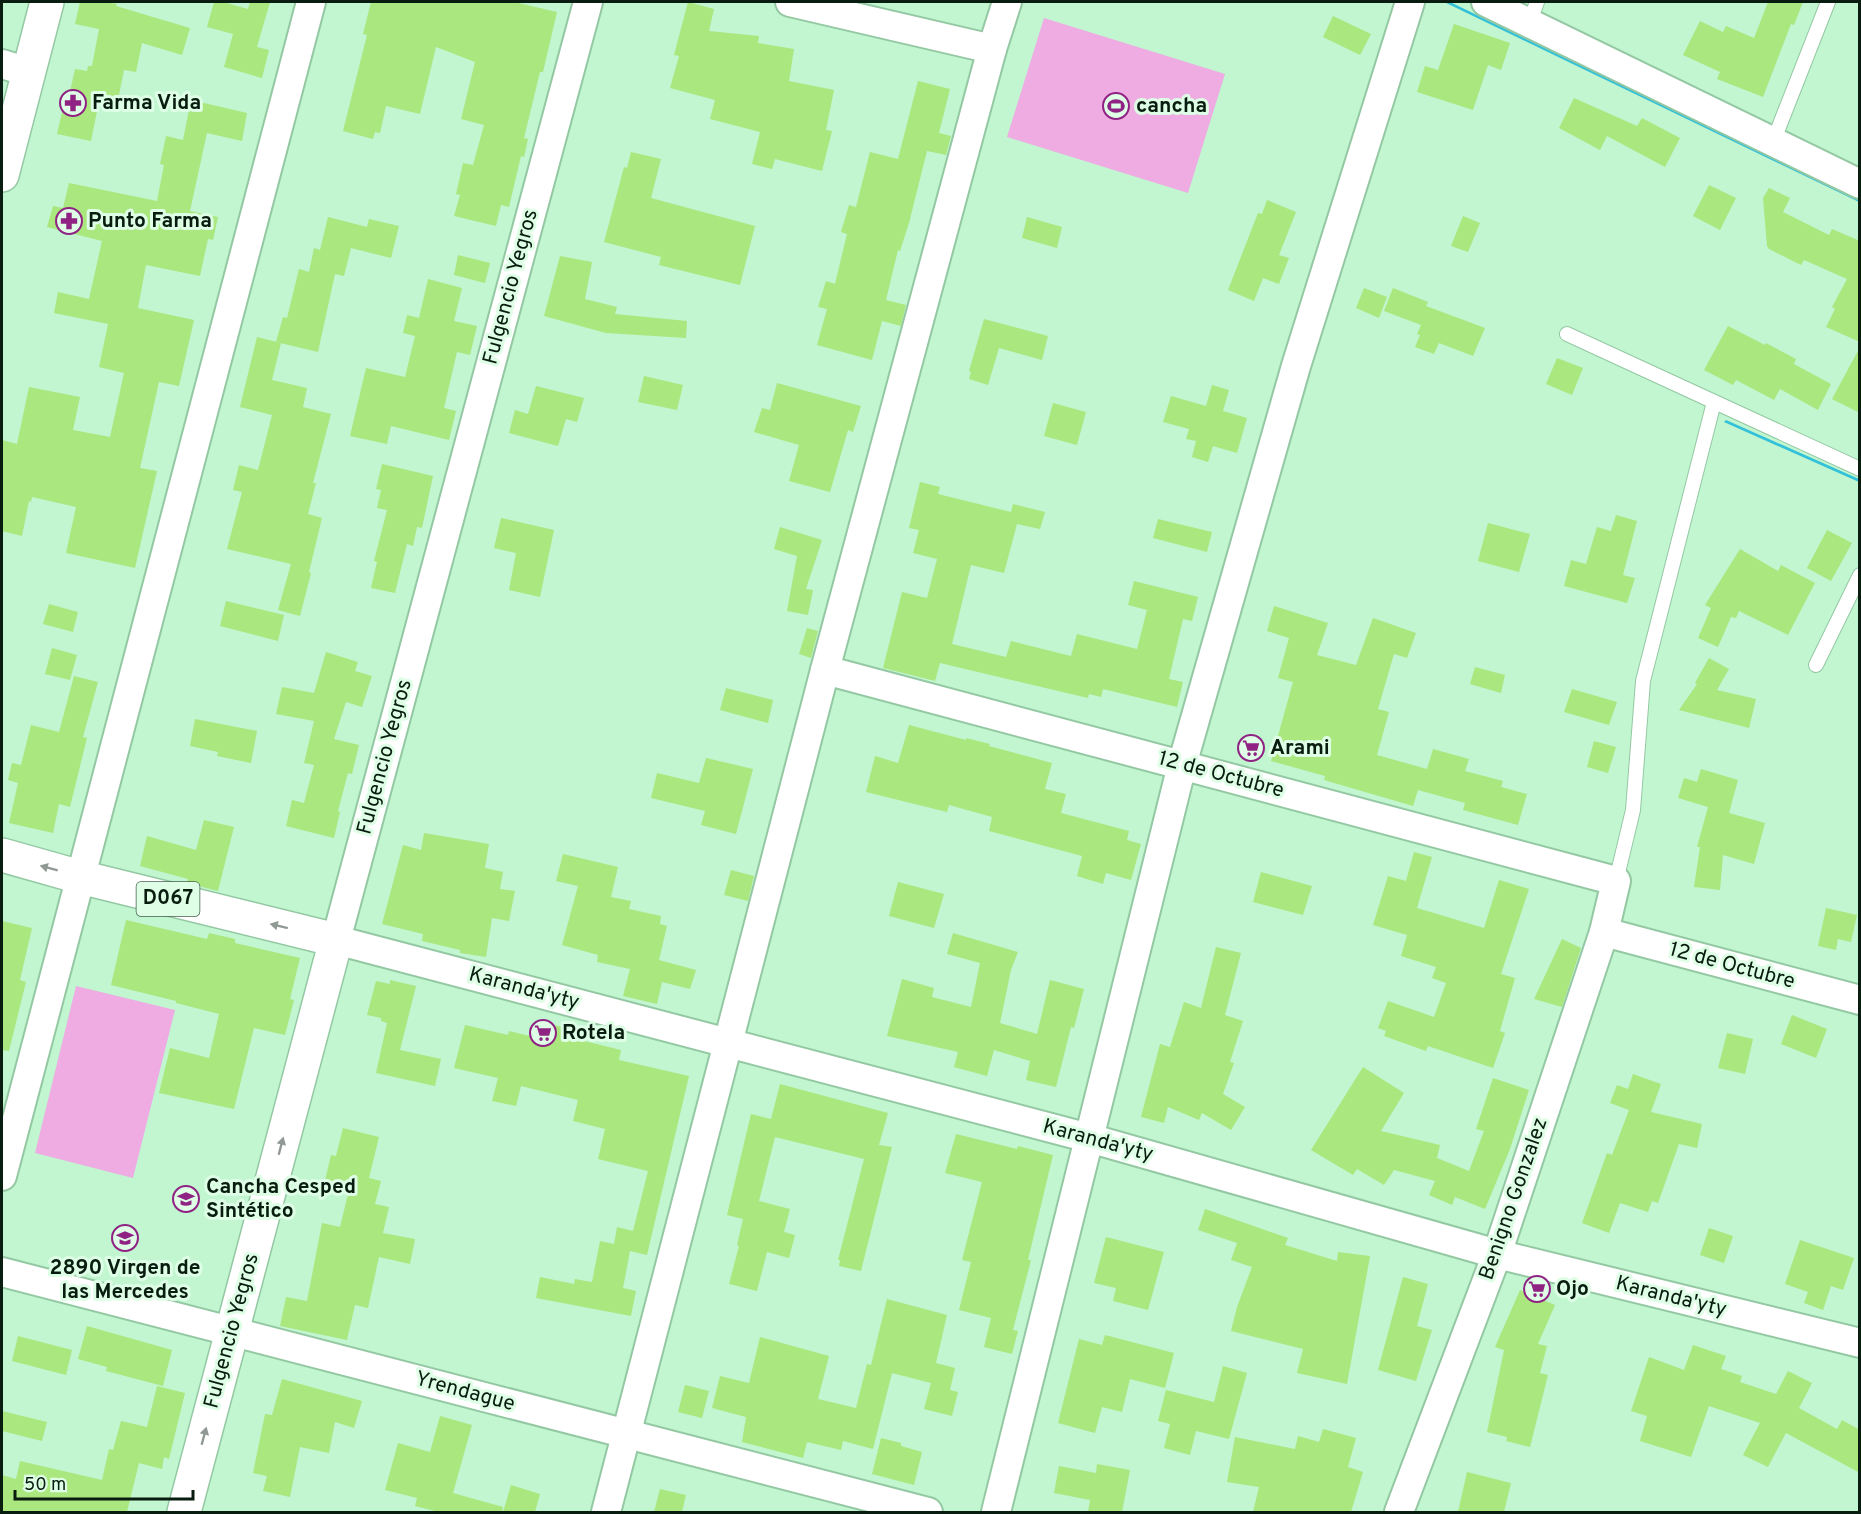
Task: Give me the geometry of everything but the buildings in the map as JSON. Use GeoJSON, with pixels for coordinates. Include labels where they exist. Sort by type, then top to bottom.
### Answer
{"type":"FeatureCollection","features":[{"type":"Feature","properties":{"kind":"main road"},"geometry":{"type":"LineString","coordinates":[[2,175],[15,68],[47,2]]}},
{"type":"Feature","properties":{"kind":"main road","name":"D067"},"geometry":{"type":"LineString","coordinates":[[2,855],[80,877],[336,940]]}},
{"type":"Feature","properties":{"kind":"main road","name":"Fulgencio Yegros"},"geometry":{"type":"LineString","coordinates":[[183,1512],[336,940]]}},
{"type":"Feature","properties":{"kind":"street"},"geometry":{"type":"LineString","coordinates":[[2,1176],[311,2]]}},
{"type":"Feature","properties":{"kind":"street","name":"Fulgencio Yegros"},"geometry":{"type":"LineString","coordinates":[[336,940],[588,2]]}},
{"type":"Feature","properties":{"kind":"street"},"geometry":{"type":"LineString","coordinates":[[790,2],[992,49]]}},
{"type":"Feature","properties":{"kind":"street"},"geometry":{"type":"LineString","coordinates":[[606,1512],[825,670],[992,49],[1007,2]]}},
{"type":"Feature","properties":{"kind":"street"},"geometry":{"type":"LineString","coordinates":[[996,1512],[1182,765],[1296,366],[1410,2]]}},
{"type":"Feature","properties":{"kind":"street"},"geometry":{"type":"LineString","coordinates":[[1486,2],[1533,11],[1773,142],[1860,184]]}},
{"type":"Feature","properties":{"kind":"street","name":"12 de Octubre"},"geometry":{"type":"LineString","coordinates":[[825,670],[1616,881]]}},
{"type":"Feature","properties":{"kind":"street","name":"Benigno Gonzalez"},"geometry":{"type":"LineString","coordinates":[[1399,1512],[1497,1254],[1604,932],[1616,881]]}},
{"type":"Feature","properties":{"kind":"street","name":"12 de Octubre"},"geometry":{"type":"LineString","coordinates":[[1604,932],[1860,1000]]}},
{"type":"Feature","properties":{"kind":"street","name":"Karanda'yty"},"geometry":{"type":"LineString","coordinates":[[336,940],[1089,1138],[1497,1254],[1860,1343]]}},
{"type":"Feature","properties":{"kind":"street","name":"Yrendague"},"geometry":{"type":"LineString","coordinates":[[2,1272],[928,1512]]}},
{"type":"Feature","properties":{"kind":"lane"},"geometry":{"type":"LineString","coordinates":[[1773,142],[1828,2]]}},
{"type":"Feature","properties":{"kind":"lane"},"geometry":{"type":"LineString","coordinates":[[1567,333],[1860,469]]}},
{"type":"Feature","properties":{"kind":"lane"},"geometry":{"type":"LineString","coordinates":[[1616,881],[1633,810],[1643,681],[1714,402]]}},
{"type":"Feature","properties":{"kind":"lane"},"geometry":{"type":"LineString","coordinates":[[1816,665],[1860,575]]}},
{"type":"Feature","properties":{"kind":"shaded area","name":"cancha"},"geometry":{"type":"Polygon","coordinates":[[[1044,18],[1225,74],[1188,193],[1007,137],[1044,18]]]}},
{"type":"Feature","properties":{"kind":"shaded area"},"geometry":{"type":"Polygon","coordinates":[[[76,986],[175,1010],[133,1178],[35,1153],[76,986]]]}},
{"type":"Feature","properties":{"kind":"water"},"geometry":{"type":"Polygon","coordinates":[[[1444,2],[1450,2],[1859,202],[1444,2]]]}},
{"type":"Feature","properties":{"kind":"water"},"geometry":{"type":"Polygon","coordinates":[[[1726,420],[1859,479],[1859,482],[1724,422],[1726,420]]]}},
{"type":"Feature","properties":{"kind":"place","name":"Farma Vida"},"geometry":{"type":"Point","coordinates":[73,103]}},
{"type":"Feature","properties":{"kind":"place","name":"cancha"},"geometry":{"type":"Point","coordinates":[1116,106]}},
{"type":"Feature","properties":{"kind":"place","name":"Punto Farma"},"geometry":{"type":"Point","coordinates":[69,221]}},
{"type":"Feature","properties":{"kind":"place","name":"Arami"},"geometry":{"type":"Point","coordinates":[1251,748]}},
{"type":"Feature","properties":{"kind":"place","name":"Rotela"},"geometry":{"type":"Point","coordinates":[543,1033]}},
{"type":"Feature","properties":{"kind":"place","name":"Cancha Cesped Sintético"},"geometry":{"type":"Point","coordinates":[186,1199]}},
{"type":"Feature","properties":{"kind":"place","name":"2890 Virgen de las Mercedes"},"geometry":{"type":"Point","coordinates":[125,1238]}},
{"type":"Feature","properties":{"kind":"place","name":"Ojo"},"geometry":{"type":"Point","coordinates":[1537,1289]}}]}
